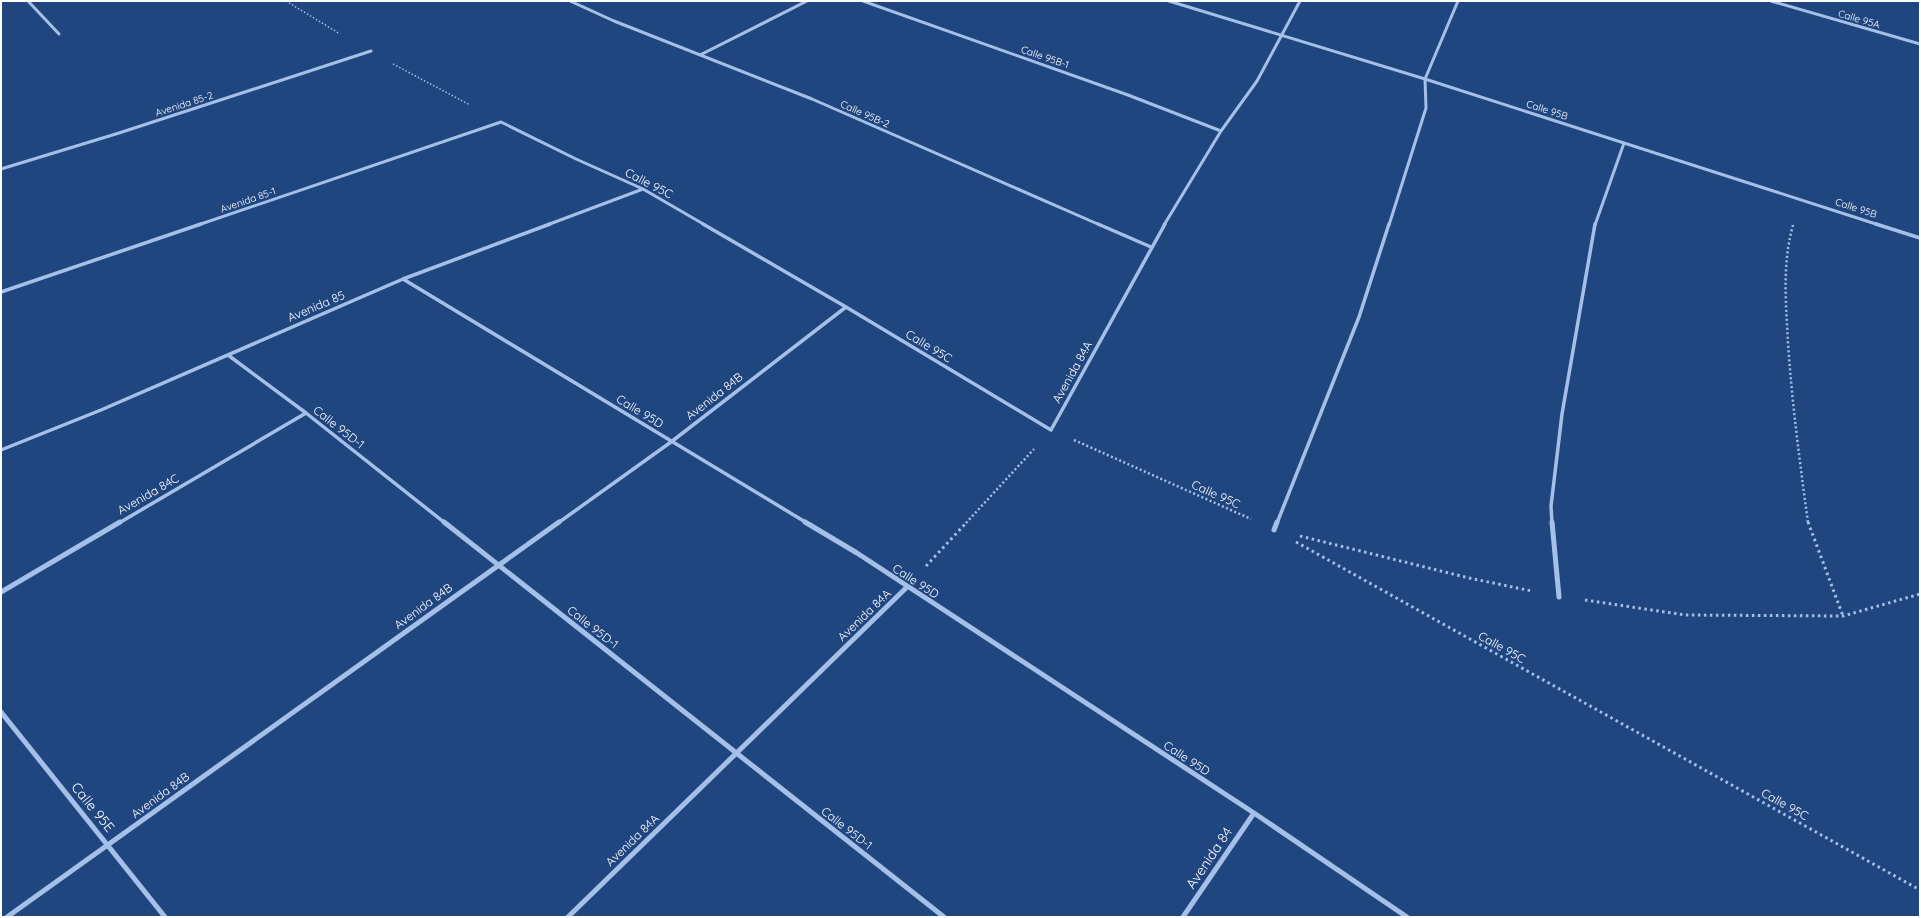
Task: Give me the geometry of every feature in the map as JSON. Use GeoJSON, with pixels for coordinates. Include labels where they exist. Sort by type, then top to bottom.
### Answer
{"type":"FeatureCollection","features":[{"type":"Feature","properties":{"kind":"street"},"geometry":{"type":"LineString","coordinates":[[28,1],[59,34]]}},
{"type":"Feature","properties":{"kind":"street","name":"Calle 95B-2"},"geometry":{"type":"LineString","coordinates":[[570,1],[614,21],[812,99],[1151,247]]}},
{"type":"Feature","properties":{"kind":"street"},"geometry":{"type":"LineString","coordinates":[[700,55],[807,1]]}},
{"type":"Feature","properties":{"kind":"street","name":"Calle 95B-1"},"geometry":{"type":"LineString","coordinates":[[863,1],[1128,94],[1221,131]]}},
{"type":"Feature","properties":{"kind":"street","name":"Calle 95B"},"geometry":{"type":"LineString","coordinates":[[1169,1],[1425,79],[1801,198],[1920,238]]}},
{"type":"Feature","properties":{"kind":"street","name":"Avenida 84A"},"geometry":{"type":"LineString","coordinates":[[1051,430],[1151,247],[1221,131],[1257,81],[1300,1]]}},
{"type":"Feature","properties":{"kind":"street"},"geometry":{"type":"LineString","coordinates":[[1274,530],[1359,317],[1426,108],[1425,79],[1458,1]]}},
{"type":"Feature","properties":{"kind":"street","name":"Calle 95A"},"geometry":{"type":"LineString","coordinates":[[1771,1],[1920,44]]}},
{"type":"Feature","properties":{"kind":"street","name":"Avenida 85-2"},"geometry":{"type":"LineString","coordinates":[[1,169],[119,133],[371,51]]}},
{"type":"Feature","properties":{"kind":"street","name":"Calle 95C"},"geometry":{"type":"LineString","coordinates":[[501,122],[576,159],[643,189],[846,307],[1051,430]]}},
{"type":"Feature","properties":{"kind":"street","name":"Avenida 85-1"},"geometry":{"type":"LineString","coordinates":[[1,292],[501,122]]}},
{"type":"Feature","properties":{"kind":"street"},"geometry":{"type":"LineString","coordinates":[[1559,597],[1551,506],[1562,414],[1595,225],[1624,142]]}},
{"type":"Feature","properties":{"kind":"street","name":"Avenida 85"},"geometry":{"type":"LineString","coordinates":[[1,450],[101,410],[403,279],[643,189]]}},
{"type":"Feature","properties":{"kind":"street","name":"Calle 95D"},"geometry":{"type":"LineString","coordinates":[[403,279],[857,553],[1254,813],[1408,917]]}},
{"type":"Feature","properties":{"kind":"street","name":"Avenida 84B"},"geometry":{"type":"LineString","coordinates":[[7,917],[671,442],[846,307]]}},
{"type":"Feature","properties":{"kind":"street","name":"Calle 95D-1"},"geometry":{"type":"LineString","coordinates":[[228,355],[306,414],[944,917]]}},
{"type":"Feature","properties":{"kind":"street","name":"Avenida 84C"},"geometry":{"type":"LineString","coordinates":[[1,592],[306,414]]}},
{"type":"Feature","properties":{"kind":"street","name":"Avenida 84A"},"geometry":{"type":"LineString","coordinates":[[568,917],[907,587]]}},
{"type":"Feature","properties":{"kind":"street","name":"Calle 95E"},"geometry":{"type":"LineString","coordinates":[[1,712],[165,917]]}},
{"type":"Feature","properties":{"kind":"street","name":"Avenida 84"},"geometry":{"type":"LineString","coordinates":[[1183,917],[1254,813]]}},
{"type":"Feature","properties":{"kind":"path"},"geometry":{"type":"LineString","coordinates":[[1801,198],[1787,247],[1785,291],[1792,399],[1808,524],[1843,616]]}},
{"type":"Feature","properties":{"kind":"path","name":"Calle 95C"},"geometry":{"type":"LineString","coordinates":[[1051,430],[1274,530],[1920,890]]}},
{"type":"Feature","properties":{"kind":"path","name":"Avenida 84A"},"geometry":{"type":"LineString","coordinates":[[907,587],[1051,430]]}},
{"type":"Feature","properties":{"kind":"path"},"geometry":{"type":"LineString","coordinates":[[1274,530],[1469,578],[1559,597],[1685,615],[1843,616],[1920,594]]}}]}
